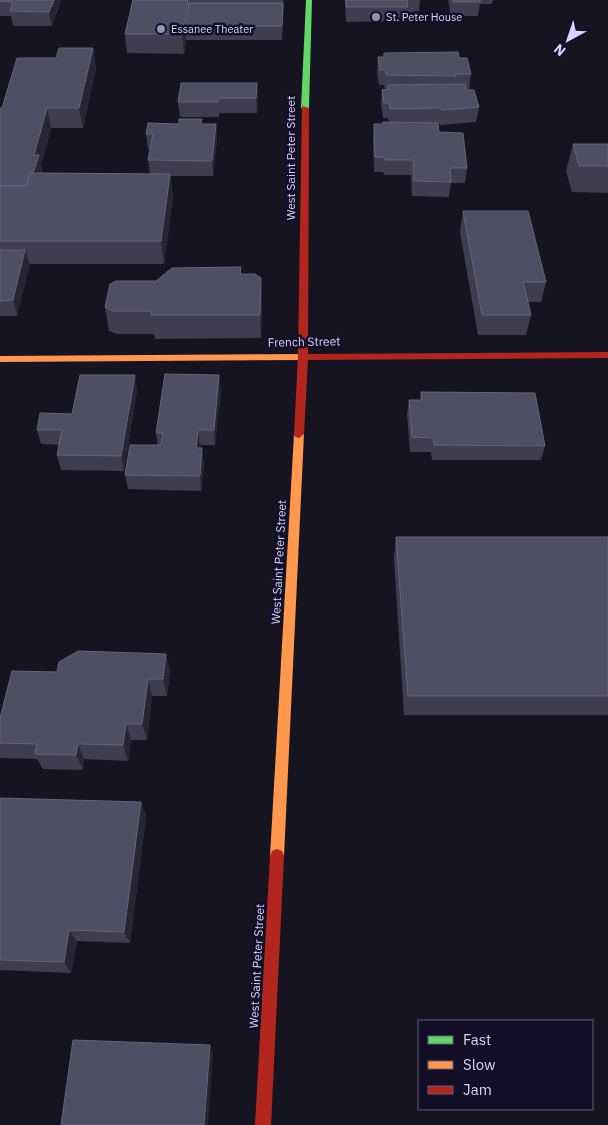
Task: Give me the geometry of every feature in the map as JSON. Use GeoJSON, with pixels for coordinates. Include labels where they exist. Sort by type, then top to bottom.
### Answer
{"type":"FeatureCollection","features":[{"type":"Feature","properties":{"kind":"main road","name":"West Saint Peter Street"},"geometry":{"type":"LineString","coordinates":[[263,1125],[303,356],[305,82],[309,0]]}},
{"type":"Feature","properties":{"kind":"main road","name":"French Street"},"geometry":{"type":"LineString","coordinates":[[0,359],[608,355]]}},
{"type":"Feature","properties":{"kind":"building"},"geometry":{"type":"Polygon","coordinates":[[[0,0],[54,0],[49,12],[10,11],[13,2],[0,0]]]}},
{"type":"Feature","properties":{"kind":"building"},"geometry":{"type":"Polygon","coordinates":[[[133,0],[188,0],[182,34],[125,34],[133,0]]]}},
{"type":"Feature","properties":{"kind":"building"},"geometry":{"type":"Polygon","coordinates":[[[346,0],[407,0],[408,7],[346,7],[346,0]]]}},
{"type":"Feature","properties":{"kind":"building"},"geometry":{"type":"Polygon","coordinates":[[[453,0],[480,0],[480,2],[453,2],[453,0]]]}},
{"type":"Feature","properties":{"kind":"building"},"geometry":{"type":"Polygon","coordinates":[[[189,3],[283,3],[282,26],[185,26],[189,3]]]}},
{"type":"Feature","properties":{"kind":"building"},"geometry":{"type":"Polygon","coordinates":[[[59,48],[93,48],[79,108],[47,108],[34,155],[39,155],[33,173],[30,173],[27,186],[0,186],[0,108],[2,108],[17,58],[56,58],[59,48]]]}},
{"type":"Feature","properties":{"kind":"building"},"geometry":{"type":"Polygon","coordinates":[[[458,52],[459,58],[467,58],[471,74],[455,74],[456,76],[386,75],[385,70],[380,70],[378,57],[384,57],[384,53],[458,52]]]}},
{"type":"Feature","properties":{"kind":"building"},"geometry":{"type":"Polygon","coordinates":[[[181,83],[257,83],[256,98],[218,98],[218,102],[178,102],[181,83]]]}},
{"type":"Feature","properties":{"kind":"building"},"geometry":{"type":"Polygon","coordinates":[[[465,84],[466,90],[474,90],[479,107],[442,110],[441,108],[390,109],[389,103],[384,103],[382,90],[388,89],[388,85],[465,84]]]}},
{"type":"Feature","properties":{"kind":"building"},"geometry":{"type":"Polygon","coordinates":[[[179,119],[202,119],[201,124],[216,124],[212,161],[148,160],[153,134],[146,134],[148,123],[179,124],[179,119]]]}},
{"type":"Feature","properties":{"kind":"building"},"geometry":{"type":"Polygon","coordinates":[[[383,122],[438,123],[439,132],[463,133],[467,168],[450,168],[451,182],[414,181],[413,160],[385,160],[384,157],[375,157],[374,124],[383,124],[383,122]]]}},
{"type":"Feature","properties":{"kind":"building"},"geometry":{"type":"Polygon","coordinates":[[[573,144],[608,144],[608,166],[579,166],[573,144]]]}},
{"type":"Feature","properties":{"kind":"building"},"geometry":{"type":"Polygon","coordinates":[[[30,173],[170,174],[161,241],[0,241],[0,186],[27,186],[30,173]]]}},
{"type":"Feature","properties":{"kind":"building"},"geometry":{"type":"Polygon","coordinates":[[[463,211],[528,211],[546,282],[523,282],[531,315],[482,315],[463,211]]]}},
{"type":"Feature","properties":{"kind":"building"},"geometry":{"type":"Polygon","coordinates":[[[0,250],[25,250],[13,300],[0,301],[0,250]]]}},
{"type":"Feature","properties":{"kind":"building"},"geometry":{"type":"Polygon","coordinates":[[[241,267],[240,274],[255,274],[261,278],[260,315],[151,315],[152,311],[112,311],[105,307],[110,284],[116,281],[156,281],[172,268],[241,267]]]}},
{"type":"Feature","properties":{"kind":"building"},"geometry":{"type":"Polygon","coordinates":[[[165,374],[219,375],[214,430],[198,430],[196,448],[202,448],[200,476],[125,475],[130,445],[161,445],[163,433],[156,433],[165,374]]]}},
{"type":"Feature","properties":{"kind":"building"},"geometry":{"type":"Polygon","coordinates":[[[80,375],[135,375],[121,456],[57,455],[62,430],[37,430],[40,413],[72,414],[80,375]]]}},
{"type":"Feature","properties":{"kind":"building"},"geometry":{"type":"Polygon","coordinates":[[[421,392],[535,393],[545,446],[434,445],[433,438],[412,437],[409,400],[422,400],[421,392]]]}},
{"type":"Feature","properties":{"kind":"building"},"geometry":{"type":"Polygon","coordinates":[[[396,537],[608,537],[608,696],[408,696],[396,537]]]}},
{"type":"Feature","properties":{"kind":"building"},"geometry":{"type":"Polygon","coordinates":[[[78,651],[166,654],[163,679],[148,679],[142,724],[126,724],[123,745],[78,744],[76,755],[35,754],[37,744],[0,743],[0,718],[12,671],[57,672],[59,662],[78,651]]]}},
{"type":"Feature","properties":{"kind":"building"},"geometry":{"type":"Polygon","coordinates":[[[0,798],[141,802],[124,932],[69,930],[64,962],[0,960],[0,798]]]}},
{"type":"Feature","properties":{"kind":"building"},"geometry":{"type":"Polygon","coordinates":[[[73,1040],[210,1045],[204,1125],[61,1125],[73,1040]]]}},
{"type":"Feature","properties":{"kind":"traffic: fast"},"geometry":{"type":"LineString","coordinates":[[305,108],[309,0]]}},
{"type":"Feature","properties":{"kind":"traffic: slow"},"geometry":{"type":"LineString","coordinates":[[0,359],[310,357]]}},
{"type":"Feature","properties":{"kind":"traffic: slow"},"geometry":{"type":"LineString","coordinates":[[277,856],[299,434]]}},
{"type":"Feature","properties":{"kind":"traffic: jam"},"geometry":{"type":"LineString","coordinates":[[299,434],[303,356],[305,108]]}},
{"type":"Feature","properties":{"kind":"traffic: jam"},"geometry":{"type":"LineString","coordinates":[[310,357],[608,355]]}},
{"type":"Feature","properties":{"kind":"traffic: jam"},"geometry":{"type":"LineString","coordinates":[[263,1125],[277,856]]}},
{"type":"Feature","properties":{"kind":"place","name":"St. Peter House"},"geometry":{"type":"Point","coordinates":[376,17]}},
{"type":"Feature","properties":{"kind":"place","name":"Essanee Theater"},"geometry":{"type":"Point","coordinates":[161,29]}}]}
